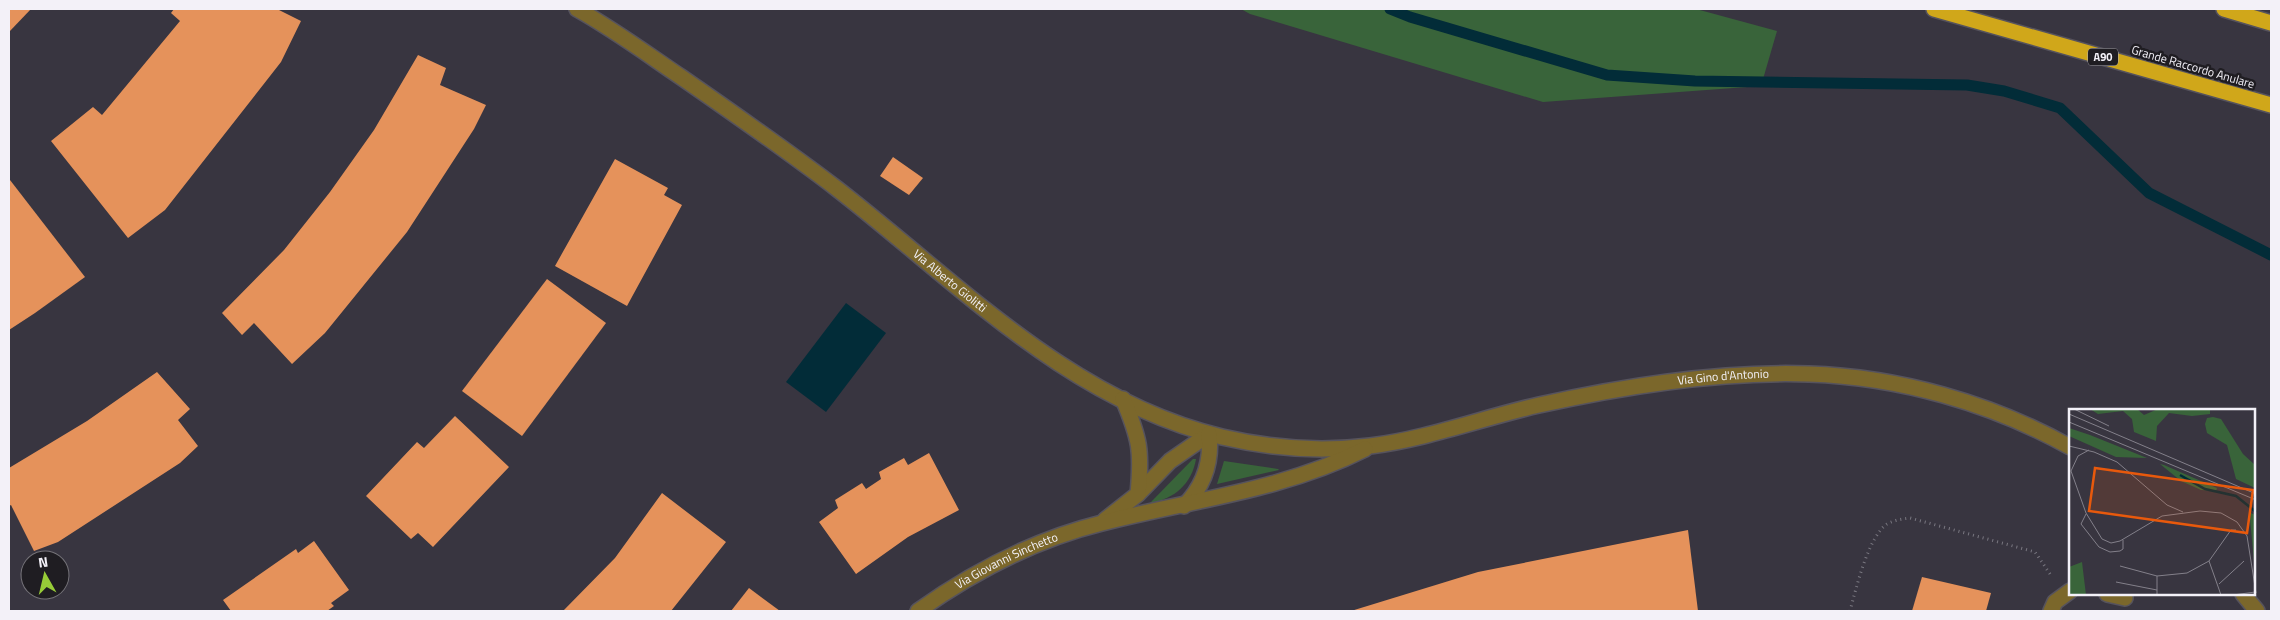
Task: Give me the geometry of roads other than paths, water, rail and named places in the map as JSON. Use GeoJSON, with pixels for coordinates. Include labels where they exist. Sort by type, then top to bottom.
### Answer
{"type":"FeatureCollection","features":[{"type":"Feature","properties":{"kind":"highway","name":"Grande Raccordo Anulare"},"geometry":{"type":"LineString","coordinates":[[1934,9],[2271,105]]}},
{"type":"Feature","properties":{"kind":"highway"},"geometry":{"type":"LineString","coordinates":[[2224,9],[2271,23]]}},
{"type":"Feature","properties":{"kind":"street","name":"Via Alberto Giolitti"},"geometry":{"type":"LineString","coordinates":[[577,9],[648,54],[740,117],[836,188],[1024,338],[1076,373],[1123,399],[1173,421],[1209,434],[1284,447],[1369,446]]}},
{"type":"Feature","properties":{"kind":"street","name":"Via Gino d'Antonio"},"geometry":{"type":"LineString","coordinates":[[1369,446],[1416,437],[1536,406],[1611,391],[1739,375],[1810,374],[1878,380],[1946,396],[2018,421],[2069,446]]}},
{"type":"Feature","properties":{"kind":"street"},"geometry":{"type":"LineString","coordinates":[[1123,399],[1134,423],[1140,447],[1138,494]]}},
{"type":"Feature","properties":{"kind":"street"},"geometry":{"type":"LineString","coordinates":[[1184,506],[1195,495],[1204,477],[1210,454],[1209,434]]}},
{"type":"Feature","properties":{"kind":"street","name":"Via Giovanni Sinchetto"},"geometry":{"type":"LineString","coordinates":[[1101,523],[1138,494],[1170,461],[1209,434]]}},
{"type":"Feature","properties":{"kind":"street","name":"Via Giovanni Sinchetto"},"geometry":{"type":"LineString","coordinates":[[918,611],[982,571],[1029,549],[1101,523],[1184,506],[1266,486],[1332,464],[1369,446]]}},
{"type":"Feature","properties":{"kind":"street"},"geometry":{"type":"LineString","coordinates":[[2051,611],[2055,602],[2067,592]]}},
{"type":"Feature","properties":{"kind":"street"},"geometry":{"type":"LineString","coordinates":[[2112,595],[2125,598]]}},
{"type":"Feature","properties":{"kind":"street"},"geometry":{"type":"LineString","coordinates":[[2244,595],[2257,611]]}},
{"type":"Feature","properties":{"kind":"water"},"geometry":{"type":"Polygon","coordinates":[[[846,303],[886,333],[826,412],[786,382],[846,303]]]}},
{"type":"Feature","properties":{"kind":"waterway"},"geometry":{"type":"LineString","coordinates":[[1390,9],[1410,17],[1607,75],[1695,81],[1967,85],[2004,91],[2060,108],[2149,193],[2271,255]]}}]}
